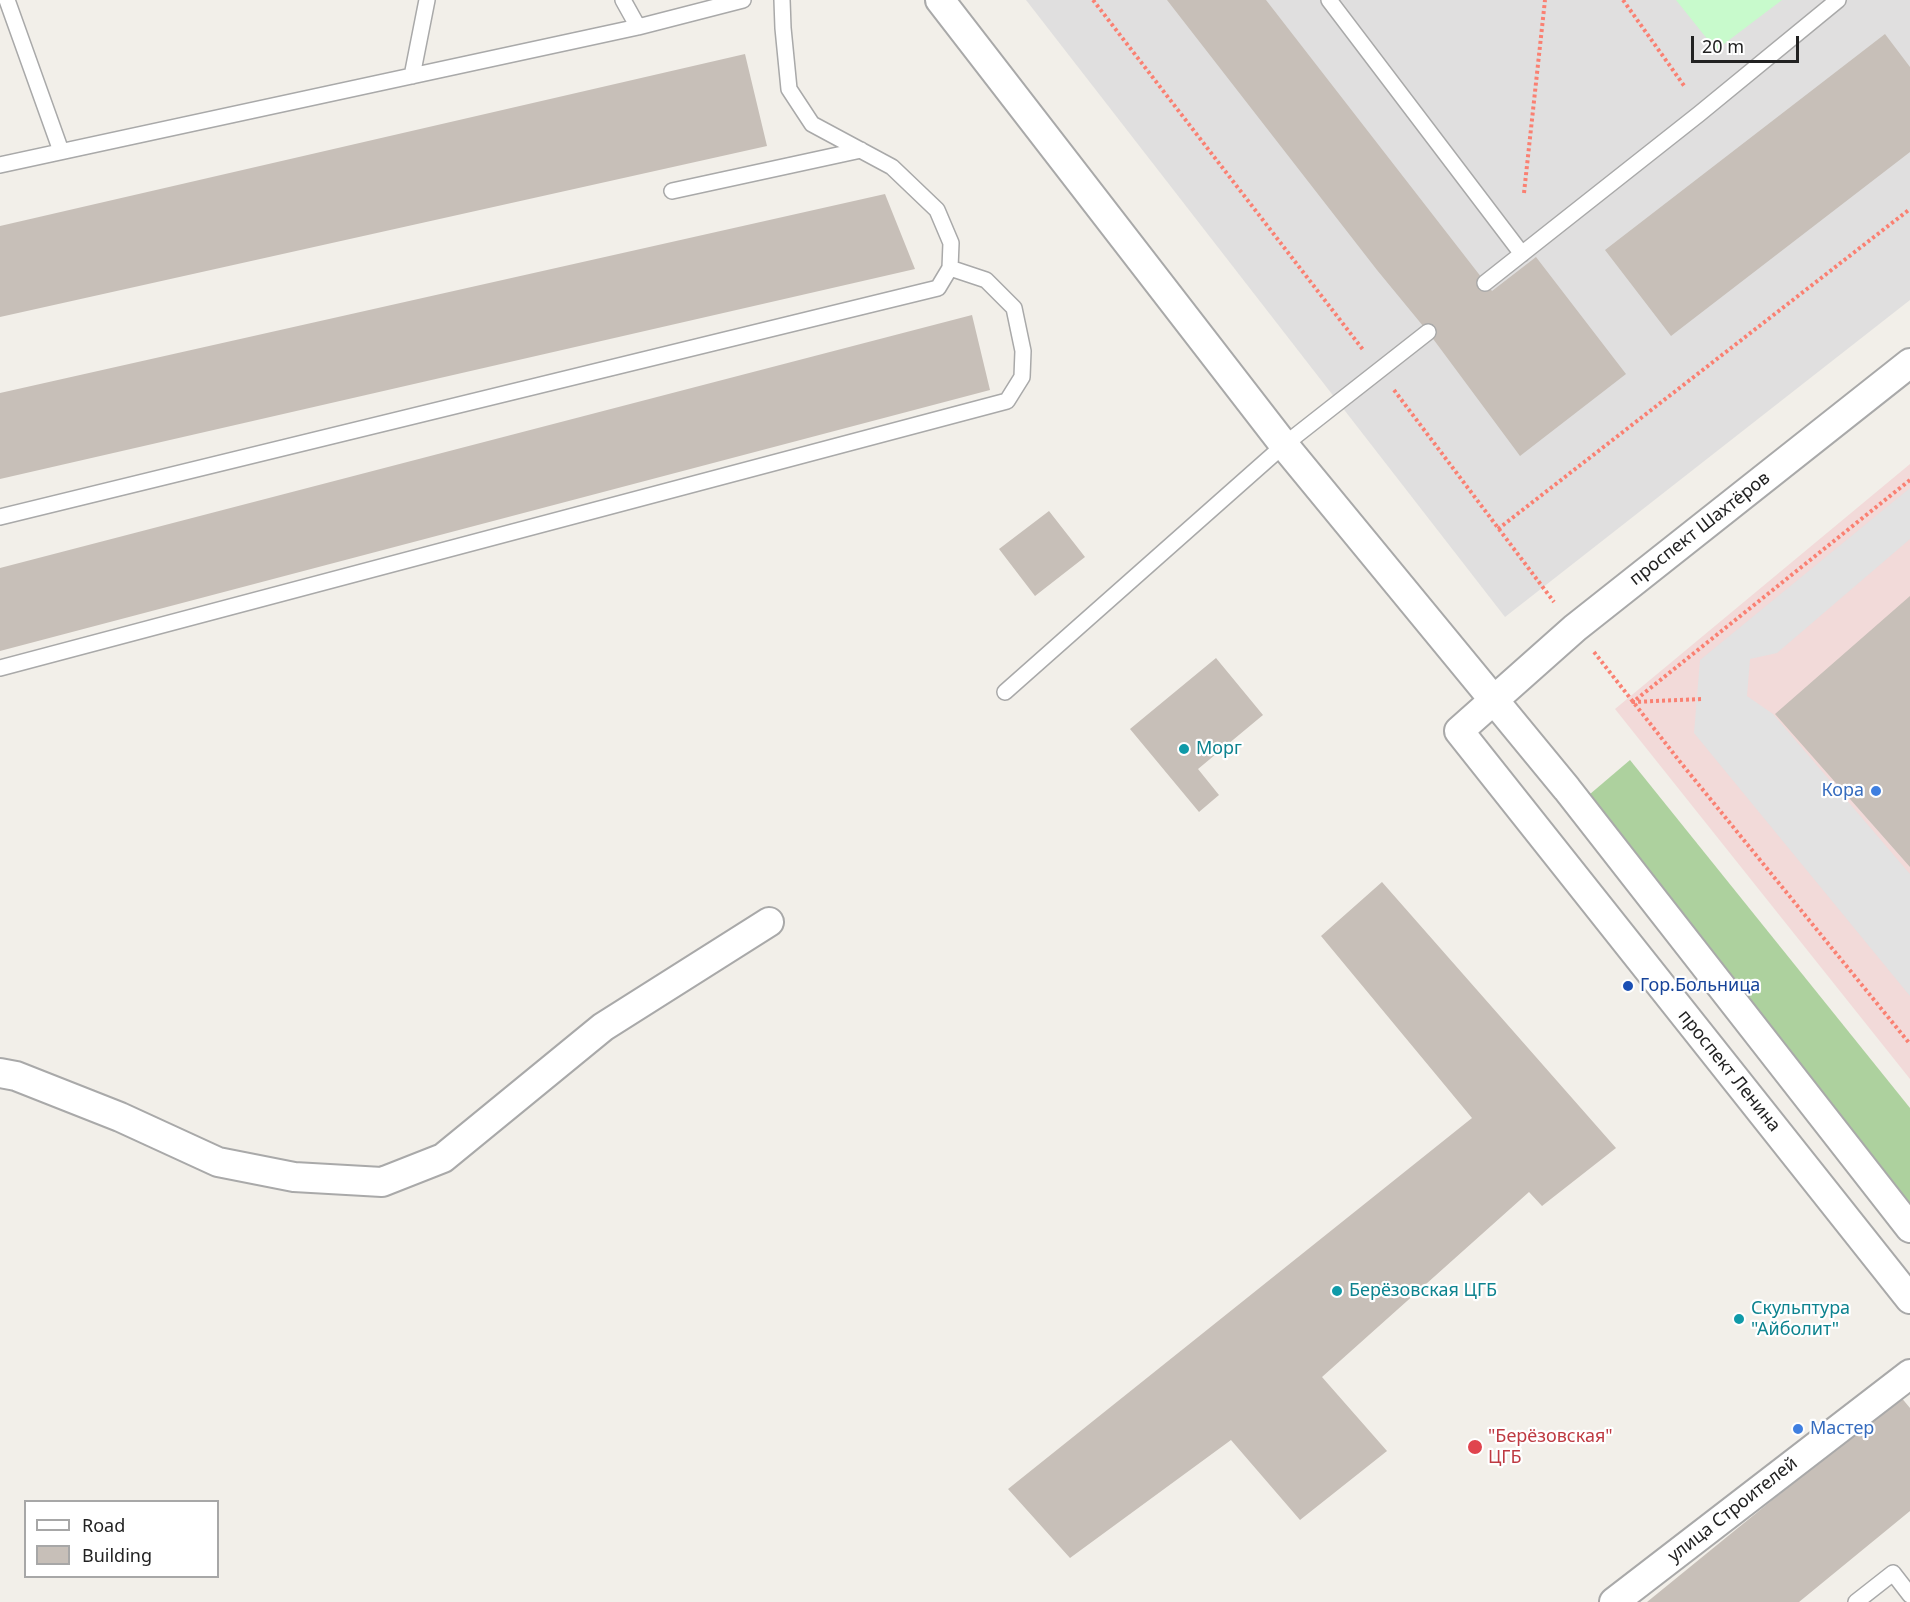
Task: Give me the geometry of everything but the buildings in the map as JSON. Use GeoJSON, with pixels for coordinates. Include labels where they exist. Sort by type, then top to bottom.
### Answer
{"type":"FeatureCollection","features":[{"type":"Feature","properties":{"kind":"street"},"geometry":{"type":"LineString","coordinates":[[939,0],[1284,445],[1575,798],[1910,1228]]}},
{"type":"Feature","properties":{"kind":"street","name":"проспект Шахтёров"},"geometry":{"type":"LineString","coordinates":[[1459,731],[1575,628],[1909,365]]}},
{"type":"Feature","properties":{"kind":"street","name":"проспект Ленина"},"geometry":{"type":"LineString","coordinates":[[1459,731],[1910,1299]]}},
{"type":"Feature","properties":{"kind":"street"},"geometry":{"type":"LineString","coordinates":[[0,1073],[16,1076],[120,1117],[218,1162],[294,1177],[382,1182],[442,1158],[603,1027],[770,922]]}},
{"type":"Feature","properties":{"kind":"street","name":"улица Строителей"},"geometry":{"type":"LineString","coordinates":[[1614,1602],[1910,1374]]}},
{"type":"Feature","properties":{"kind":"lane"},"geometry":{"type":"LineString","coordinates":[[6,0],[61,151]]}},
{"type":"Feature","properties":{"kind":"lane"},"geometry":{"type":"LineString","coordinates":[[412,76],[428,0]]}},
{"type":"Feature","properties":{"kind":"lane"},"geometry":{"type":"LineString","coordinates":[[623,0],[638,27]]}},
{"type":"Feature","properties":{"kind":"lane"},"geometry":{"type":"LineString","coordinates":[[0,165],[638,27],[743,0]]}},
{"type":"Feature","properties":{"kind":"lane"},"geometry":{"type":"LineString","coordinates":[[0,517],[938,288],[950,268],[951,243],[937,210],[892,167],[812,124],[789,89],[782,0]]}},
{"type":"Feature","properties":{"kind":"lane"},"geometry":{"type":"LineString","coordinates":[[1329,0],[1522,254]]}},
{"type":"Feature","properties":{"kind":"lane"},"geometry":{"type":"LineString","coordinates":[[1485,282],[1700,114],[1838,0]]}},
{"type":"Feature","properties":{"kind":"lane"},"geometry":{"type":"LineString","coordinates":[[672,191],[861,150]]}},
{"type":"Feature","properties":{"kind":"lane"},"geometry":{"type":"LineString","coordinates":[[0,668],[1007,401],[1022,377],[1023,351],[1014,308],[986,280],[950,268]]}},
{"type":"Feature","properties":{"kind":"lane"},"geometry":{"type":"LineString","coordinates":[[1005,692],[1284,445],[1428,332]]}},
{"type":"Feature","properties":{"kind":"lane"},"geometry":{"type":"LineString","coordinates":[[1856,1602],[1893,1573],[1910,1595]]}},
{"type":"Feature","properties":{"kind":"path"},"geometry":{"type":"LineString","coordinates":[[1093,0],[1498,529],[1910,209]]}},
{"type":"Feature","properties":{"kind":"path"},"geometry":{"type":"LineString","coordinates":[[1524,193],[1545,0]]}},
{"type":"Feature","properties":{"kind":"path"},"geometry":{"type":"LineString","coordinates":[[1623,0],[1685,87]]}},
{"type":"Feature","properties":{"kind":"path"},"geometry":{"type":"LineString","coordinates":[[1633,702],[1910,480]]}},
{"type":"Feature","properties":{"kind":"path"},"geometry":{"type":"LineString","coordinates":[[1633,702],[1701,699]]}},
{"type":"Feature","properties":{"kind":"path"},"geometry":{"type":"LineString","coordinates":[[1633,702],[1910,1044]]}},
{"type":"Feature","properties":{"kind":"shaded area"},"geometry":{"type":"Polygon","coordinates":[[[1026,0],[1910,0],[1910,300],[1505,617],[1026,0]]]}},
{"type":"Feature","properties":{"kind":"shaded area"},"geometry":{"type":"Polygon","coordinates":[[[1910,464],[1910,1079],[1615,709],[1910,464]]]}},
{"type":"Feature","properties":{"kind":"shaded area","name":"Кора"},"geometry":{"type":"Polygon","coordinates":[[[1910,488],[1910,539],[1777,653],[1750,659],[1747,696],[1773,714],[1910,874],[1910,996],[1694,733],[1700,660],[1910,488]]]}},
{"type":"Feature","properties":{"kind":"green space"},"geometry":{"type":"Polygon","coordinates":[[[1676,0],[1782,0],[1716,50],[1676,0]]]}},
{"type":"Feature","properties":{"kind":"green space"},"geometry":{"type":"Polygon","coordinates":[[[1630,760],[1910,1108],[1910,1214],[1583,800],[1630,760]]]}},
{"type":"Feature","properties":{"kind":"place","name":"Морг"},"geometry":{"type":"Point","coordinates":[1184,749]}},
{"type":"Feature","properties":{"kind":"place","name":"Кора"},"geometry":{"type":"Point","coordinates":[1876,791]}},
{"type":"Feature","properties":{"kind":"place","name":"Гор.Больница"},"geometry":{"type":"Point","coordinates":[1628,986]}},
{"type":"Feature","properties":{"kind":"place","name":"Берёзовская ЦГБ"},"geometry":{"type":"Point","coordinates":[1337,1291]}},
{"type":"Feature","properties":{"kind":"place","name":"Скульптура \"Айболит\""},"geometry":{"type":"Point","coordinates":[1739,1319]}},
{"type":"Feature","properties":{"kind":"place","name":"Мастер"},"geometry":{"type":"Point","coordinates":[1798,1429]}},
{"type":"Feature","properties":{"kind":"place","name":"\"Берёзовская\" ЦГБ"},"geometry":{"type":"Point","coordinates":[1475,1447]}}]}
